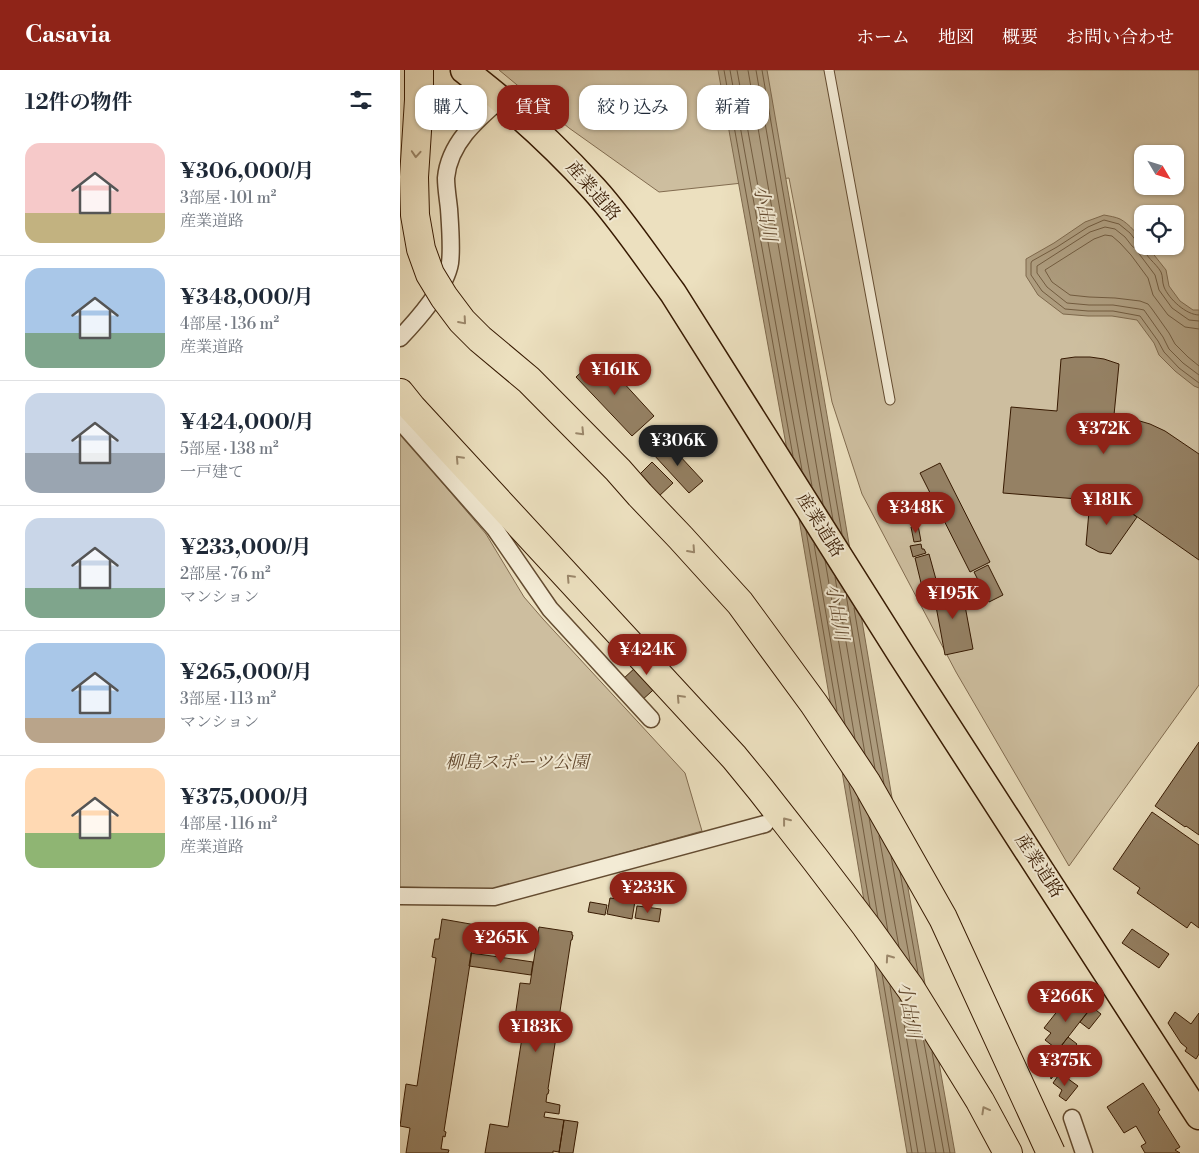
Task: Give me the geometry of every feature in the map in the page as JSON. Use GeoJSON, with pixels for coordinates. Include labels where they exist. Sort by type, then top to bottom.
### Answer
{"type":"FeatureCollection","features":[{"type":"Feature","properties":{"kind":"highway"},"geometry":{"type":"LineString","coordinates":[[419,70],[414,178],[415,215],[421,249],[430,274],[462,321],[480,339],[529,380],[618,470],[740,603],[814,704],[866,782],[944,918],[1051,1153]]}},
{"type":"Feature","properties":{"kind":"highway"},"geometry":{"type":"LineString","coordinates":[[400,393],[734,757],[762,790],[866,926],[911,989],[980,1102],[1008,1153]]}},
{"type":"Feature","properties":{"kind":"main road","name":"産業道路"},"geometry":{"type":"LineString","coordinates":[[464,70],[497,96]]}},
{"type":"Feature","properties":{"kind":"main road","name":"産業道路"},"geometry":{"type":"LineString","coordinates":[[536,130],[595,190],[673,293],[902,656],[1199,1116]]}},
{"type":"Feature","properties":{"kind":"street"},"geometry":{"type":"LineString","coordinates":[[400,338],[425,310],[445,279],[450,263],[450,224],[446,178],[451,155],[465,132],[497,102]]}},
{"type":"Feature","properties":{"kind":"street"},"geometry":{"type":"LineString","coordinates":[[400,421],[495,529],[550,609],[651,719]]}},
{"type":"Feature","properties":{"kind":"street"},"geometry":{"type":"LineString","coordinates":[[400,896],[494,897],[765,824]]}},
{"type":"Feature","properties":{"kind":"street"},"geometry":{"type":"LineString","coordinates":[[1072,1118],[1084,1153]]}},
{"type":"Feature","properties":{"kind":"lane"},"geometry":{"type":"LineString","coordinates":[[829,70],[890,400]]}},
{"type":"Feature","properties":{"kind":"green space"},"geometry":{"type":"Polygon","coordinates":[[[499,70],[1199,70],[1199,685],[1069,866],[956,672],[862,494],[832,402],[789,178],[659,192],[569,128],[569,85],[517,85],[499,70]]]}},
{"type":"Feature","properties":{"kind":"green space","name":"柳島スポーツ公園"},"geometry":{"type":"Polygon","coordinates":[[[400,433],[486,534],[524,597],[685,773],[702,831],[496,889],[400,887],[400,433]]]}},
{"type":"Feature","properties":{"kind":"water","name":"小出川"},"geometry":{"type":"Polygon","coordinates":[[[718,70],[767,70],[955,1153],[907,1153],[791,472],[729,130],[769,130],[769,85],[721,85],[718,70]]]}},
{"type":"Feature","properties":{"kind":"water"},"geometry":{"type":"Polygon","coordinates":[[[1104,215],[1120,219],[1127,224],[1134,232],[1134,255],[1154,255],[1166,270],[1169,286],[1180,301],[1193,310],[1199,310],[1199,388],[1175,371],[1159,355],[1154,343],[1137,320],[1112,316],[1063,314],[1038,295],[1026,276],[1026,259],[1085,222],[1104,215]]]}},
{"type":"Feature","properties":{"kind":"building"},"geometry":{"type":"Polygon","coordinates":[[[599,356],[654,416],[632,436],[576,377],[599,356]]]}},
{"type":"Feature","properties":{"kind":"building"},"geometry":{"type":"Polygon","coordinates":[[[1075,357],[1104,359],[1119,364],[1114,415],[1150,424],[1165,431],[1199,454],[1199,560],[1117,504],[1107,501],[1003,493],[1011,407],[1057,411],[1061,359],[1075,357]]]}},
{"type":"Feature","properties":{"kind":"building"},"geometry":{"type":"Polygon","coordinates":[[[666,441],[703,481],[689,493],[653,454],[666,441]]]}},
{"type":"Feature","properties":{"kind":"building"},"geometry":{"type":"Polygon","coordinates":[[[652,462],[673,483],[642,512],[636,484],[643,477],[640,474],[652,462]]]}},
{"type":"Feature","properties":{"kind":"building"},"geometry":{"type":"Polygon","coordinates":[[[940,463],[990,562],[970,572],[920,473],[940,463]]]}},
{"type":"Feature","properties":{"kind":"building"},"geometry":{"type":"Polygon","coordinates":[[[1090,500],[1107,501],[1117,504],[1137,517],[1111,554],[1099,552],[1086,545],[1090,500]]]}},
{"type":"Feature","properties":{"kind":"building"},"geometry":{"type":"Polygon","coordinates":[[[918,525],[921,541],[914,542],[911,527],[918,525]]]}},
{"type":"Feature","properties":{"kind":"building"},"geometry":{"type":"Polygon","coordinates":[[[921,544],[922,549],[926,553],[913,557],[910,546],[921,544]]]}},
{"type":"Feature","properties":{"kind":"building"},"geometry":{"type":"Polygon","coordinates":[[[929,554],[937,583],[922,587],[915,558],[929,554]]]}},
{"type":"Feature","properties":{"kind":"building"},"geometry":{"type":"Polygon","coordinates":[[[988,565],[1003,595],[989,602],[974,572],[988,565]]]}},
{"type":"Feature","properties":{"kind":"building"},"geometry":{"type":"Polygon","coordinates":[[[961,584],[973,649],[945,655],[933,590],[961,584]]]}},
{"type":"Feature","properties":{"kind":"building"},"geometry":{"type":"Polygon","coordinates":[[[652,652],[672,673],[641,701],[622,680],[652,652]]]}},
{"type":"Feature","properties":{"kind":"building"},"geometry":{"type":"Polygon","coordinates":[[[1199,742],[1199,835],[1155,806],[1199,742]]]}},
{"type":"Feature","properties":{"kind":"building"},"geometry":{"type":"Polygon","coordinates":[[[1152,812],[1199,845],[1199,928],[1191,922],[1187,928],[1137,893],[1140,888],[1113,869],[1152,812]]]}},
{"type":"Feature","properties":{"kind":"building"},"geometry":{"type":"Polygon","coordinates":[[[610,898],[635,901],[632,919],[607,914],[610,898]]]}},
{"type":"Feature","properties":{"kind":"building"},"geometry":{"type":"Polygon","coordinates":[[[590,902],[607,905],[605,915],[588,912],[590,902]]]}},
{"type":"Feature","properties":{"kind":"building"},"geometry":{"type":"Polygon","coordinates":[[[637,906],[661,909],[659,922],[635,918],[637,906]]]}},
{"type":"Feature","properties":{"kind":"building"},"geometry":{"type":"Polygon","coordinates":[[[442,919],[476,925],[444,1131],[446,1132],[445,1137],[443,1136],[441,1149],[449,1150],[448,1153],[406,1153],[410,1128],[400,1126],[406,1084],[417,1086],[436,958],[432,957],[435,939],[439,939],[442,919]]]}},
{"type":"Feature","properties":{"kind":"building"},"geometry":{"type":"Polygon","coordinates":[[[539,927],[572,932],[573,935],[546,1102],[560,1105],[559,1114],[545,1112],[544,1117],[564,1120],[559,1152],[485,1153],[490,1124],[508,1127],[524,1025],[514,1024],[520,983],[530,984],[539,927]]]}},
{"type":"Feature","properties":{"kind":"building"},"geometry":{"type":"Polygon","coordinates":[[[1132,929],[1169,954],[1159,968],[1122,943],[1132,929]]]}},
{"type":"Feature","properties":{"kind":"building"},"geometry":{"type":"Polygon","coordinates":[[[471,953],[533,962],[531,975],[469,966],[471,953]]]}},
{"type":"Feature","properties":{"kind":"building"},"geometry":{"type":"Polygon","coordinates":[[[1081,996],[1093,1005],[1058,1050],[1045,1040],[1051,1033],[1044,1028],[1059,1009],[1067,1015],[1081,996]]]}},
{"type":"Feature","properties":{"kind":"building"},"geometry":{"type":"Polygon","coordinates":[[[1092,1007],[1101,1014],[1089,1029],[1080,1022],[1092,1007]]]}},
{"type":"Feature","properties":{"kind":"building"},"geometry":{"type":"Polygon","coordinates":[[[1175,1012],[1191,1024],[1199,1013],[1199,1054],[1196,1059],[1185,1051],[1187,1048],[1181,1043],[1168,1023],[1175,1012]]]}},
{"type":"Feature","properties":{"kind":"building"},"geometry":{"type":"Polygon","coordinates":[[[1068,1037],[1077,1044],[1051,1079],[1049,1062],[1068,1037]]]}},
{"type":"Feature","properties":{"kind":"building"},"geometry":{"type":"Polygon","coordinates":[[[1060,1073],[1078,1086],[1066,1101],[1059,1096],[1062,1090],[1053,1083],[1060,1073]]]}},
{"type":"Feature","properties":{"kind":"building"},"geometry":{"type":"Polygon","coordinates":[[[1143,1083],[1160,1110],[1158,1112],[1180,1147],[1175,1150],[1180,1153],[1145,1153],[1141,1146],[1146,1143],[1136,1126],[1124,1133],[1107,1107],[1143,1083]]]}},
{"type":"Feature","properties":{"kind":"building"},"geometry":{"type":"Polygon","coordinates":[[[564,1120],[578,1122],[573,1153],[559,1153],[564,1120]]]}}]}
